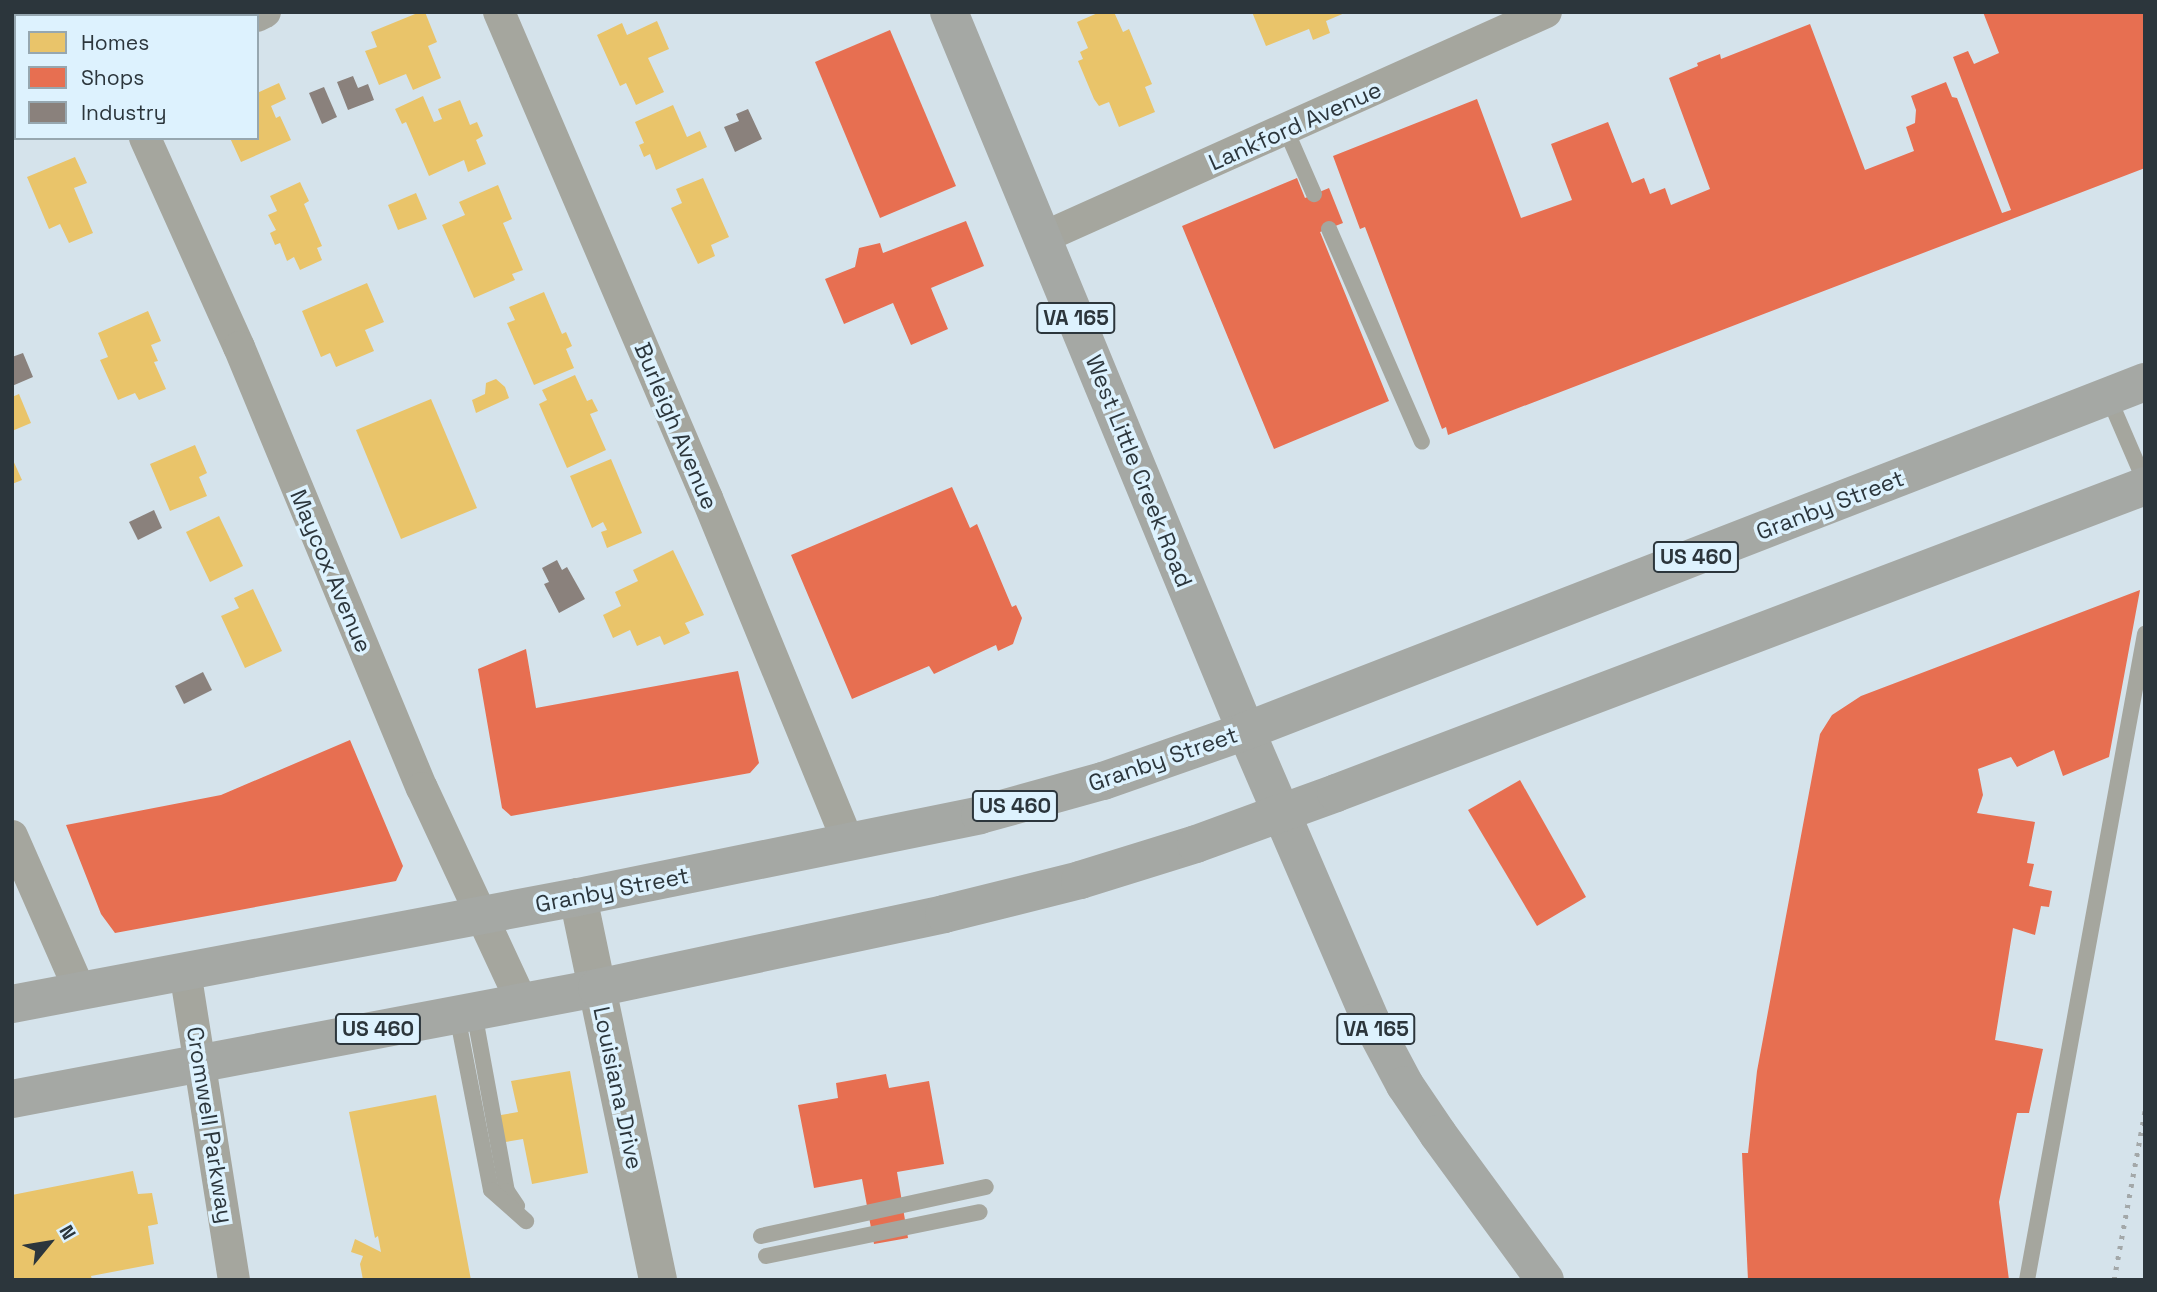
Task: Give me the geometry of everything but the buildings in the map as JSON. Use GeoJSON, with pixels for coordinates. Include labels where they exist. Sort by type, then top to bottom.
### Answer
{"type":"FeatureCollection","features":[{"type":"Feature","properties":{"kind":"main road","name":"West Little Creek Road"},"geometry":{"type":"LineString","coordinates":[[949,12],[1281,813]]}},
{"type":"Feature","properties":{"kind":"main road","name":"Granby Street"},"geometry":{"type":"LineString","coordinates":[[12,1004],[578,897],[979,815],[1103,782],[1246,731],[2145,382]]}},
{"type":"Feature","properties":{"kind":"main road","name":"US 460"},"geometry":{"type":"LineString","coordinates":[[12,1099],[597,988],[743,954],[944,914],[1080,880],[1281,813],[2145,484]]}},
{"type":"Feature","properties":{"kind":"main road","name":"VA 165"},"geometry":{"type":"LineString","coordinates":[[1281,813],[1390,1058],[1437,1134],[1535,1273]]}},
{"type":"Feature","properties":{"kind":"street","name":"Burleigh Avenue"},"geometry":{"type":"LineString","coordinates":[[499,12],[712,510],[848,842]]}},
{"type":"Feature","properties":{"kind":"street","name":"Lankford Avenue"},"geometry":{"type":"LineString","coordinates":[[1044,237],[1286,130],[1500,22],[1546,12]]}},
{"type":"Feature","properties":{"kind":"street","name":"Maycox Avenue"},"geometry":{"type":"LineString","coordinates":[[146,140],[239,347],[422,788],[522,1002]]}},
{"type":"Feature","properties":{"kind":"street"},"geometry":{"type":"LineString","coordinates":[[12,836],[80,991]]}},
{"type":"Feature","properties":{"kind":"street","name":"Louisiana Drive"},"geometry":{"type":"LineString","coordinates":[[578,897],[658,1280]]}},
{"type":"Feature","properties":{"kind":"street","name":"Cromwell Parkway"},"geometry":{"type":"LineString","coordinates":[[185,971],[234,1280]]}},
{"type":"Feature","properties":{"kind":"lane"},"geometry":{"type":"LineString","coordinates":[[1286,130],[1314,194]]}},
{"type":"Feature","properties":{"kind":"lane"},"geometry":{"type":"LineString","coordinates":[[1329,229],[1422,442]]}},
{"type":"Feature","properties":{"kind":"lane"},"geometry":{"type":"LineString","coordinates":[[2108,396],[2145,484]]}},
{"type":"Feature","properties":{"kind":"lane"},"geometry":{"type":"LineString","coordinates":[[2027,1280],[2145,634]]}},
{"type":"Feature","properties":{"kind":"lane"},"geometry":{"type":"LineString","coordinates":[[466,1013],[491,1190],[526,1221]]}},
{"type":"Feature","properties":{"kind":"lane"},"geometry":{"type":"LineString","coordinates":[[761,1236],[986,1187]]}},
{"type":"Feature","properties":{"kind":"lane"},"geometry":{"type":"LineString","coordinates":[[766,1256],[980,1212]]}},
{"type":"Feature","properties":{"kind":"railway"},"geometry":{"type":"LineString","coordinates":[[2114,1280],[2145,1111]]}}]}
